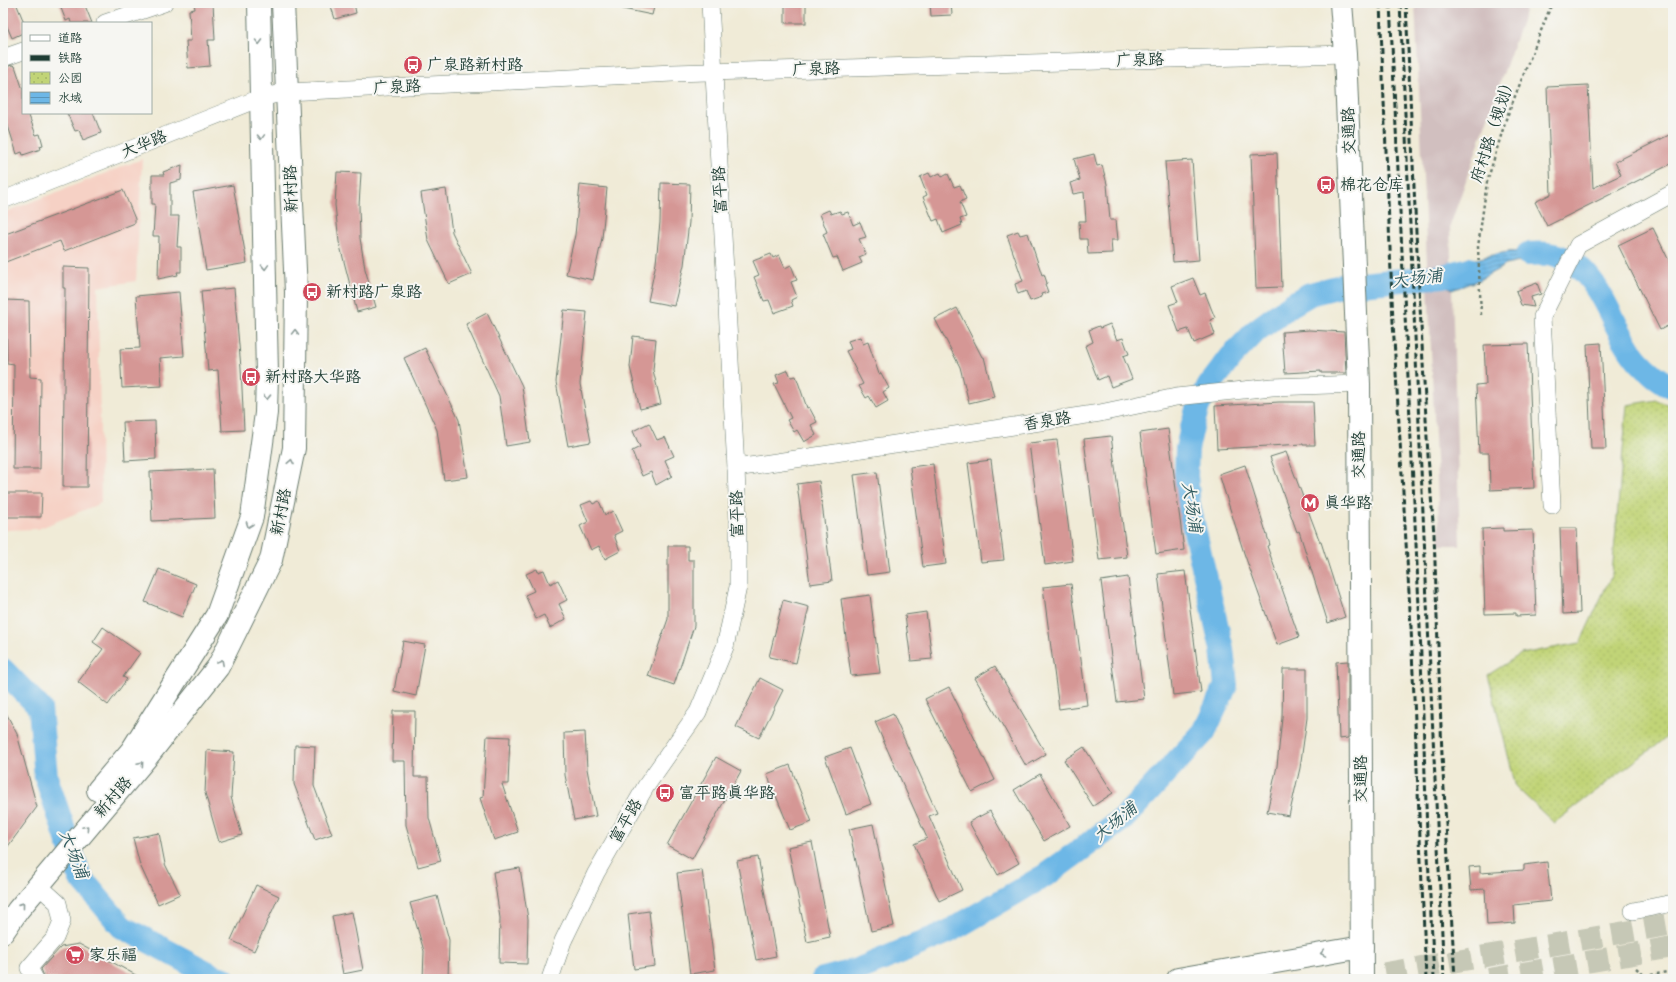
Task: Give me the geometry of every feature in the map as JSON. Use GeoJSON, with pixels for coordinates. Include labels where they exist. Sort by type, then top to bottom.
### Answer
{"type":"FeatureCollection","features":[{"type":"Feature","properties":{"kind":"main road","name":"新村路"},"geometry":{"type":"LineString","coordinates":[[3,932],[38,878],[101,799],[217,614],[252,517],[266,413],[267,374],[259,3]]}},
{"type":"Feature","properties":{"kind":"main road","name":"新村路"},"geometry":{"type":"LineString","coordinates":[[101,799],[146,758],[218,667],[271,560],[294,448],[296,292],[283,3]]}},
{"type":"Feature","properties":{"kind":"main road","name":"交通路"},"geometry":{"type":"LineString","coordinates":[[1341,3],[1345,54],[1359,384],[1362,979]]}},
{"type":"Feature","properties":{"kind":"main road","name":"新村路"},"geometry":{"type":"LineString","coordinates":[[3,905],[38,878]]}},
{"type":"Feature","properties":{"kind":"main road"},"geometry":{"type":"LineString","coordinates":[[1178,979],[1362,947]]}},
{"type":"Feature","properties":{"kind":"street"},"geometry":{"type":"LineString","coordinates":[[109,22],[164,3]]}},
{"type":"Feature","properties":{"kind":"street","name":"富平路"},"geometry":{"type":"LineString","coordinates":[[550,979],[563,941],[596,873],[646,786],[698,712],[725,647],[738,587],[736,468],[710,3]]}},
{"type":"Feature","properties":{"kind":"street"},"geometry":{"type":"LineString","coordinates":[[3,58],[22,51]]}},
{"type":"Feature","properties":{"kind":"street","name":"广泉路"},"geometry":{"type":"LineString","coordinates":[[287,92],[713,72],[1345,54]]}},
{"type":"Feature","properties":{"kind":"street","name":"大华路"},"geometry":{"type":"LineString","coordinates":[[3,200],[260,98],[287,92]]}},
{"type":"Feature","properties":{"kind":"street"},"geometry":{"type":"LineString","coordinates":[[1552,505],[1542,317],[1578,245],[1673,193]]}},
{"type":"Feature","properties":{"kind":"street","name":"香泉路"},"geometry":{"type":"LineString","coordinates":[[736,468],[1100,413],[1194,395],[1300,386],[1359,384]]}},
{"type":"Feature","properties":{"kind":"street"},"geometry":{"type":"LineString","coordinates":[[35,979],[29,968],[56,938],[62,921],[58,903],[38,878]]}},
{"type":"Feature","properties":{"kind":"street"},"geometry":{"type":"LineString","coordinates":[[1633,911],[1673,903]]}},
{"type":"Feature","properties":{"kind":"path","name":"府村路（规划）"},"geometry":{"type":"LineString","coordinates":[[1481,315],[1478,247],[1489,175],[1506,119],[1552,3]]}},
{"type":"Feature","properties":{"kind":"path"},"geometry":{"type":"LineString","coordinates":[[1636,968],[1645,976],[1673,971]]}},
{"type":"Feature","properties":{"kind":"shaded area"},"geometry":{"type":"Polygon","coordinates":[[[1415,3],[1528,3],[1450,226],[1460,545],[1440,545],[1415,3]]]}},
{"type":"Feature","properties":{"kind":"shaded area"},"geometry":{"type":"Polygon","coordinates":[[[142,159],[136,281],[98,287],[101,503],[38,529],[3,530],[3,213],[142,159]]]}},
{"type":"Feature","properties":{"kind":"green space"},"geometry":{"type":"Polygon","coordinates":[[[1657,400],[1673,407],[1673,730],[1660,742],[1554,823],[1516,787],[1488,675],[1521,654],[1580,643],[1612,574],[1627,405],[1657,400]]]}},
{"type":"Feature","properties":{"kind":"water"},"geometry":{"type":"Polygon","coordinates":[[[1549,245],[1560,258],[1558,266],[1524,261],[1506,265],[1479,280],[1452,290],[1437,277],[1456,264],[1496,254],[1549,245]]]}},
{"type":"Feature","properties":{"kind":"water"},"geometry":{"type":"Polygon","coordinates":[[[1579,260],[1599,280],[1640,354],[1666,376],[1673,377],[1673,386],[1660,380],[1633,353],[1595,286],[1573,272],[1579,260]]]}},
{"type":"Feature","properties":{"kind":"building"},"geometry":{"type":"Polygon","coordinates":[[[3,3],[16,3],[23,20],[22,33],[12,38],[6,24],[3,25],[3,3]]]}},
{"type":"Feature","properties":{"kind":"building"},"geometry":{"type":"Polygon","coordinates":[[[59,3],[84,3],[92,22],[71,22],[70,19],[66,21],[59,3]]]}},
{"type":"Feature","properties":{"kind":"building"},"geometry":{"type":"Polygon","coordinates":[[[194,3],[213,3],[215,40],[208,40],[210,66],[188,68],[186,41],[191,41],[189,10],[195,9],[194,3]]]}},
{"type":"Feature","properties":{"kind":"building"},"geometry":{"type":"Polygon","coordinates":[[[330,3],[354,3],[356,13],[335,19],[330,3]]]}},
{"type":"Feature","properties":{"kind":"building"},"geometry":{"type":"Polygon","coordinates":[[[618,3],[655,3],[652,15],[618,8],[618,3]]]}},
{"type":"Feature","properties":{"kind":"building"},"geometry":{"type":"Polygon","coordinates":[[[785,3],[806,3],[806,23],[785,23],[785,3]]]}},
{"type":"Feature","properties":{"kind":"building"},"geometry":{"type":"Polygon","coordinates":[[[930,3],[951,3],[952,15],[931,16],[930,3]]]}},
{"type":"Feature","properties":{"kind":"building"},"geometry":{"type":"Polygon","coordinates":[[[12,65],[15,66],[22,87],[22,114],[28,114],[36,135],[40,134],[43,145],[40,146],[41,149],[23,155],[22,152],[17,154],[3,110],[3,68],[12,65]]]}},
{"type":"Feature","properties":{"kind":"building"},"geometry":{"type":"Polygon","coordinates":[[[1588,85],[1593,188],[1621,175],[1615,162],[1673,133],[1673,163],[1547,226],[1535,202],[1551,194],[1547,87],[1588,85]]]}},
{"type":"Feature","properties":{"kind":"building"},"geometry":{"type":"Polygon","coordinates":[[[67,114],[93,114],[101,133],[83,140],[79,130],[75,131],[67,114]]]}},
{"type":"Feature","properties":{"kind":"building"},"geometry":{"type":"Polygon","coordinates":[[[1277,153],[1282,287],[1256,288],[1251,154],[1277,153]]]}},
{"type":"Feature","properties":{"kind":"building"},"geometry":{"type":"Polygon","coordinates":[[[1094,154],[1097,166],[1102,165],[1107,184],[1110,220],[1116,220],[1118,240],[1111,240],[1112,253],[1088,254],[1087,239],[1080,239],[1079,221],[1086,221],[1084,192],[1073,194],[1070,183],[1080,180],[1074,159],[1094,154]]]}},
{"type":"Feature","properties":{"kind":"building"},"geometry":{"type":"Polygon","coordinates":[[[1192,160],[1199,260],[1173,262],[1165,162],[1192,160]]]}},
{"type":"Feature","properties":{"kind":"building"},"geometry":{"type":"Polygon","coordinates":[[[182,165],[181,180],[170,183],[170,216],[179,216],[177,247],[181,247],[181,272],[177,272],[178,275],[158,279],[159,236],[153,236],[155,204],[152,204],[152,175],[164,175],[163,172],[182,165]]]}},
{"type":"Feature","properties":{"kind":"building"},"geometry":{"type":"Polygon","coordinates":[[[337,172],[361,173],[359,206],[360,238],[365,269],[376,307],[357,312],[339,242],[335,205],[337,172]]]}},
{"type":"Feature","properties":{"kind":"building"},"geometry":{"type":"Polygon","coordinates":[[[929,173],[931,177],[940,173],[942,177],[948,174],[954,187],[960,185],[966,199],[960,202],[966,217],[960,219],[962,225],[943,233],[938,219],[933,221],[923,197],[927,195],[920,177],[929,173]]]}},
{"type":"Feature","properties":{"kind":"building"},"geometry":{"type":"Polygon","coordinates":[[[661,183],[690,184],[689,222],[684,265],[674,306],[648,301],[656,263],[660,222],[661,183]]]}},
{"type":"Feature","properties":{"kind":"building"},"geometry":{"type":"Polygon","coordinates":[[[233,185],[247,263],[206,270],[193,192],[233,185]]]}},
{"type":"Feature","properties":{"kind":"building"},"geometry":{"type":"Polygon","coordinates":[[[580,185],[607,188],[602,238],[593,280],[566,274],[575,235],[580,185]]]}},
{"type":"Feature","properties":{"kind":"building"},"geometry":{"type":"Polygon","coordinates":[[[446,189],[452,232],[472,274],[449,284],[428,240],[421,193],[446,189]]]}},
{"type":"Feature","properties":{"kind":"building"},"geometry":{"type":"Polygon","coordinates":[[[123,190],[135,219],[135,223],[64,251],[60,241],[3,263],[3,235],[123,190]]]}},
{"type":"Feature","properties":{"kind":"building"},"geometry":{"type":"Polygon","coordinates":[[[829,210],[831,214],[840,211],[842,214],[848,212],[853,225],[860,222],[866,237],[859,239],[866,254],[859,257],[862,263],[843,271],[837,257],[833,258],[823,234],[827,232],[820,214],[829,210]]]}},
{"type":"Feature","properties":{"kind":"building"},"geometry":{"type":"Polygon","coordinates":[[[1653,228],[1673,269],[1673,323],[1660,330],[1618,245],[1653,228]]]}},
{"type":"Feature","properties":{"kind":"building"},"geometry":{"type":"Polygon","coordinates":[[[1018,231],[1020,235],[1028,233],[1042,275],[1044,274],[1047,283],[1045,284],[1048,292],[1041,294],[1042,297],[1030,301],[1026,291],[1018,294],[1015,284],[1023,281],[1007,235],[1018,231]]]}},
{"type":"Feature","properties":{"kind":"building"},"geometry":{"type":"Polygon","coordinates":[[[771,254],[773,258],[779,255],[785,268],[791,265],[797,280],[791,282],[797,297],[791,300],[793,306],[774,313],[769,300],[764,301],[754,277],[759,275],[753,261],[771,254]]]}},
{"type":"Feature","properties":{"kind":"building"},"geometry":{"type":"Polygon","coordinates":[[[63,267],[89,268],[87,487],[63,487],[65,288],[63,288],[63,267]]]}},
{"type":"Feature","properties":{"kind":"building"},"geometry":{"type":"Polygon","coordinates":[[[1193,278],[1200,295],[1205,293],[1215,318],[1210,320],[1215,334],[1194,343],[1188,329],[1179,332],[1169,305],[1178,302],[1172,286],[1193,278]]]}},
{"type":"Feature","properties":{"kind":"building"},"geometry":{"type":"Polygon","coordinates":[[[1537,283],[1541,294],[1531,297],[1534,307],[1521,305],[1516,291],[1537,283]]]}},
{"type":"Feature","properties":{"kind":"building"},"geometry":{"type":"Polygon","coordinates":[[[234,288],[241,368],[244,430],[222,431],[218,370],[208,371],[201,291],[234,288]]]}},
{"type":"Feature","properties":{"kind":"building"},"geometry":{"type":"Polygon","coordinates":[[[179,292],[184,356],[160,358],[162,386],[122,388],[120,349],[140,348],[136,296],[179,292]]]}},
{"type":"Feature","properties":{"kind":"building"},"geometry":{"type":"Polygon","coordinates":[[[6,300],[29,301],[30,377],[41,378],[40,469],[13,469],[14,364],[7,363],[6,300]]]}},
{"type":"Feature","properties":{"kind":"building"},"geometry":{"type":"Polygon","coordinates":[[[957,308],[982,357],[984,357],[994,397],[969,403],[960,367],[935,319],[957,308]]]}},
{"type":"Feature","properties":{"kind":"building"},"geometry":{"type":"Polygon","coordinates":[[[564,310],[587,312],[580,384],[591,442],[568,446],[556,382],[564,310]]]}},
{"type":"Feature","properties":{"kind":"building"},"geometry":{"type":"Polygon","coordinates":[[[487,313],[522,386],[530,442],[506,446],[499,396],[466,324],[487,313]]]}},
{"type":"Feature","properties":{"kind":"building"},"geometry":{"type":"Polygon","coordinates":[[[1110,324],[1117,340],[1123,338],[1129,354],[1123,356],[1132,379],[1111,387],[1107,376],[1098,380],[1085,346],[1093,342],[1089,330],[1110,324]]]}},
{"type":"Feature","properties":{"kind":"building"},"geometry":{"type":"Polygon","coordinates":[[[1309,330],[1344,332],[1346,373],[1321,373],[1321,371],[1285,373],[1282,332],[1309,330]]]}},
{"type":"Feature","properties":{"kind":"building"},"geometry":{"type":"Polygon","coordinates":[[[633,336],[656,339],[653,370],[661,404],[640,409],[630,367],[633,336]]]}},
{"type":"Feature","properties":{"kind":"building"},"geometry":{"type":"Polygon","coordinates":[[[860,337],[863,344],[868,342],[879,374],[881,373],[889,388],[883,392],[888,401],[876,408],[869,396],[866,398],[859,386],[863,384],[846,351],[851,349],[848,341],[860,337]]]}},
{"type":"Feature","properties":{"kind":"building"},"geometry":{"type":"Polygon","coordinates":[[[1601,343],[1606,449],[1591,449],[1587,344],[1601,343]]]}},
{"type":"Feature","properties":{"kind":"building"},"geometry":{"type":"Polygon","coordinates":[[[1528,344],[1534,488],[1490,490],[1489,453],[1479,453],[1476,385],[1486,384],[1484,345],[1528,344]]]}},
{"type":"Feature","properties":{"kind":"building"},"geometry":{"type":"Polygon","coordinates":[[[425,348],[459,420],[468,477],[444,480],[437,430],[404,358],[425,348]]]}},
{"type":"Feature","properties":{"kind":"building"},"geometry":{"type":"Polygon","coordinates":[[[788,370],[791,377],[796,376],[807,408],[809,407],[817,422],[811,425],[816,435],[804,442],[797,430],[794,432],[787,420],[791,418],[774,384],[779,383],[776,375],[788,370]]]}},
{"type":"Feature","properties":{"kind":"building"},"geometry":{"type":"Polygon","coordinates":[[[1279,402],[1313,402],[1315,445],[1303,444],[1217,449],[1215,406],[1279,402]]]}},
{"type":"Feature","properties":{"kind":"building"},"geometry":{"type":"Polygon","coordinates":[[[155,421],[156,459],[125,461],[123,422],[155,421]]]}},
{"type":"Feature","properties":{"kind":"building"},"geometry":{"type":"Polygon","coordinates":[[[649,423],[657,440],[665,437],[674,456],[665,460],[672,476],[656,485],[651,472],[642,476],[632,451],[640,447],[633,431],[649,423]]]}},
{"type":"Feature","properties":{"kind":"building"},"geometry":{"type":"Polygon","coordinates":[[[1168,429],[1184,550],[1156,554],[1140,433],[1168,429]]]}},
{"type":"Feature","properties":{"kind":"building"},"geometry":{"type":"Polygon","coordinates":[[[1111,436],[1127,557],[1099,560],[1084,439],[1111,436]]]}},
{"type":"Feature","properties":{"kind":"building"},"geometry":{"type":"Polygon","coordinates":[[[1057,440],[1073,561],[1045,565],[1029,443],[1057,440]]]}},
{"type":"Feature","properties":{"kind":"building"},"geometry":{"type":"Polygon","coordinates":[[[1286,452],[1321,542],[1345,617],[1328,623],[1299,531],[1297,532],[1270,457],[1286,452]]]}},
{"type":"Feature","properties":{"kind":"building"},"geometry":{"type":"Polygon","coordinates":[[[991,460],[1004,560],[981,562],[968,463],[991,460]]]}},
{"type":"Feature","properties":{"kind":"building"},"geometry":{"type":"Polygon","coordinates":[[[933,464],[946,564],[923,567],[910,467],[933,464]]]}},
{"type":"Feature","properties":{"kind":"building"},"geometry":{"type":"Polygon","coordinates":[[[1245,465],[1270,545],[1267,546],[1299,637],[1277,645],[1244,553],[1219,474],[1245,465]]]}},
{"type":"Feature","properties":{"kind":"building"},"geometry":{"type":"Polygon","coordinates":[[[213,469],[215,518],[152,521],[150,472],[213,469]]]}},
{"type":"Feature","properties":{"kind":"building"},"geometry":{"type":"Polygon","coordinates":[[[877,472],[890,572],[867,575],[854,475],[877,472]]]}},
{"type":"Feature","properties":{"kind":"building"},"geometry":{"type":"Polygon","coordinates":[[[819,481],[832,581],[810,584],[797,484],[819,481]]]}},
{"type":"Feature","properties":{"kind":"building"},"geometry":{"type":"Polygon","coordinates":[[[3,493],[42,493],[41,517],[3,517],[3,493]]]}},
{"type":"Feature","properties":{"kind":"building"},"geometry":{"type":"Polygon","coordinates":[[[591,501],[593,504],[599,501],[605,515],[613,511],[622,531],[614,535],[620,551],[605,559],[599,546],[591,550],[580,526],[588,522],[581,505],[591,501]]]}},
{"type":"Feature","properties":{"kind":"building"},"geometry":{"type":"Polygon","coordinates":[[[1503,528],[1503,531],[1533,530],[1536,615],[1516,616],[1516,613],[1485,614],[1482,529],[1503,528]]]}},
{"type":"Feature","properties":{"kind":"building"},"geometry":{"type":"Polygon","coordinates":[[[1560,528],[1577,528],[1580,613],[1563,614],[1560,528]]]}},
{"type":"Feature","properties":{"kind":"building"},"geometry":{"type":"Polygon","coordinates":[[[668,546],[688,546],[688,560],[694,560],[694,626],[674,685],[648,676],[668,619],[668,546]]]}},
{"type":"Feature","properties":{"kind":"building"},"geometry":{"type":"Polygon","coordinates":[[[159,569],[196,584],[182,617],[145,602],[159,569]]]}},
{"type":"Feature","properties":{"kind":"building"},"geometry":{"type":"Polygon","coordinates":[[[537,569],[538,572],[544,570],[550,584],[558,580],[567,600],[559,604],[566,619],[550,628],[544,615],[536,619],[525,595],[534,591],[526,574],[537,569]]]}},
{"type":"Feature","properties":{"kind":"building"},"geometry":{"type":"Polygon","coordinates":[[[1185,571],[1201,692],[1173,695],[1158,574],[1185,571]]]}},
{"type":"Feature","properties":{"kind":"building"},"geometry":{"type":"Polygon","coordinates":[[[1128,577],[1144,699],[1117,702],[1101,581],[1128,577]]]}},
{"type":"Feature","properties":{"kind":"building"},"geometry":{"type":"Polygon","coordinates":[[[1071,584],[1087,705],[1059,709],[1043,587],[1071,584]]]}},
{"type":"Feature","properties":{"kind":"building"},"geometry":{"type":"Polygon","coordinates":[[[870,595],[880,673],[851,676],[841,599],[870,595]]]}},
{"type":"Feature","properties":{"kind":"building"},"geometry":{"type":"Polygon","coordinates":[[[783,600],[809,607],[796,663],[769,657],[783,600]]]}},
{"type":"Feature","properties":{"kind":"building"},"geometry":{"type":"Polygon","coordinates":[[[926,612],[932,659],[911,661],[905,615],[926,612]]]}},
{"type":"Feature","properties":{"kind":"building"},"geometry":{"type":"Polygon","coordinates":[[[103,627],[140,653],[123,677],[127,679],[108,705],[78,682],[103,649],[93,642],[103,627]]]}},
{"type":"Feature","properties":{"kind":"building"},"geometry":{"type":"Polygon","coordinates":[[[403,641],[425,645],[416,696],[394,691],[403,641]]]}},
{"type":"Feature","properties":{"kind":"building"},"geometry":{"type":"Polygon","coordinates":[[[1348,661],[1348,738],[1339,739],[1336,662],[1348,661]]]}},
{"type":"Feature","properties":{"kind":"building"},"geometry":{"type":"Polygon","coordinates":[[[995,666],[1046,754],[1026,766],[975,678],[995,666]]]}},
{"type":"Feature","properties":{"kind":"building"},"geometry":{"type":"Polygon","coordinates":[[[1283,669],[1307,669],[1307,718],[1300,768],[1289,816],[1267,812],[1277,766],[1282,718],[1283,669]]]}},
{"type":"Feature","properties":{"kind":"building"},"geometry":{"type":"Polygon","coordinates":[[[760,678],[783,690],[759,738],[736,727],[760,678]]]}},
{"type":"Feature","properties":{"kind":"building"},"geometry":{"type":"Polygon","coordinates":[[[949,687],[995,780],[972,792],[925,699],[949,687]]]}},
{"type":"Feature","properties":{"kind":"building"},"geometry":{"type":"Polygon","coordinates":[[[3,707],[17,734],[37,807],[3,853],[3,707]]]}},
{"type":"Feature","properties":{"kind":"building"},"geometry":{"type":"Polygon","coordinates":[[[393,711],[415,711],[414,777],[428,777],[429,818],[441,861],[418,867],[406,825],[405,761],[392,761],[393,711]]]}},
{"type":"Feature","properties":{"kind":"building"},"geometry":{"type":"Polygon","coordinates":[[[893,714],[937,813],[929,816],[962,890],[939,901],[914,844],[927,838],[875,722],[893,714]]]}},
{"type":"Feature","properties":{"kind":"building"},"geometry":{"type":"Polygon","coordinates":[[[585,732],[587,769],[596,816],[574,820],[565,775],[564,733],[585,732]]]}},
{"type":"Feature","properties":{"kind":"building"},"geometry":{"type":"Polygon","coordinates":[[[487,736],[510,737],[508,784],[502,784],[518,832],[494,840],[480,798],[483,797],[487,736]]]}},
{"type":"Feature","properties":{"kind":"building"},"geometry":{"type":"Polygon","coordinates":[[[295,745],[315,746],[314,786],[332,834],[315,840],[294,784],[295,745]]]}},
{"type":"Feature","properties":{"kind":"building"},"geometry":{"type":"Polygon","coordinates":[[[1084,747],[1113,793],[1093,806],[1064,760],[1084,747]]]}},
{"type":"Feature","properties":{"kind":"building"},"geometry":{"type":"Polygon","coordinates":[[[850,748],[871,804],[846,814],[825,757],[850,748]]]}},
{"type":"Feature","properties":{"kind":"building"},"geometry":{"type":"Polygon","coordinates":[[[207,750],[234,752],[231,797],[242,835],[219,842],[205,793],[207,750]]]}},
{"type":"Feature","properties":{"kind":"building"},"geometry":{"type":"Polygon","coordinates":[[[716,757],[741,771],[692,859],[667,845],[716,757]]]}},
{"type":"Feature","properties":{"kind":"building"},"geometry":{"type":"Polygon","coordinates":[[[790,765],[812,822],[790,830],[767,774],[790,765]]]}},
{"type":"Feature","properties":{"kind":"building"},"geometry":{"type":"Polygon","coordinates":[[[1040,774],[1070,826],[1044,841],[1014,790],[1040,774]]]}},
{"type":"Feature","properties":{"kind":"building"},"geometry":{"type":"Polygon","coordinates":[[[990,811],[1019,863],[998,875],[969,822],[990,811]]]}},
{"type":"Feature","properties":{"kind":"building"},"geometry":{"type":"Polygon","coordinates":[[[873,824],[894,926],[871,931],[849,829],[873,824]]]}},
{"type":"Feature","properties":{"kind":"building"},"geometry":{"type":"Polygon","coordinates":[[[159,833],[165,864],[180,894],[158,904],[140,865],[133,838],[159,833]]]}},
{"type":"Feature","properties":{"kind":"building"},"geometry":{"type":"Polygon","coordinates":[[[812,842],[830,937],[807,942],[788,847],[812,842]]]}},
{"type":"Feature","properties":{"kind":"building"},"geometry":{"type":"Polygon","coordinates":[[[758,857],[776,956],[756,960],[737,861],[758,857]]]}},
{"type":"Feature","properties":{"kind":"building"},"geometry":{"type":"Polygon","coordinates":[[[1547,862],[1551,901],[1514,905],[1515,923],[1487,925],[1485,889],[1471,890],[1469,867],[1480,866],[1480,873],[1524,870],[1524,865],[1547,862]]]}},
{"type":"Feature","properties":{"kind":"building"},"geometry":{"type":"Polygon","coordinates":[[[520,868],[528,919],[527,964],[499,963],[500,918],[493,872],[520,868]]]}},
{"type":"Feature","properties":{"kind":"building"},"geometry":{"type":"Polygon","coordinates":[[[702,870],[715,970],[690,974],[677,873],[702,870]]]}},
{"type":"Feature","properties":{"kind":"building"},"geometry":{"type":"Polygon","coordinates":[[[256,885],[279,896],[254,951],[231,940],[256,885]]]}},
{"type":"Feature","properties":{"kind":"building"},"geometry":{"type":"Polygon","coordinates":[[[437,896],[449,940],[448,979],[423,979],[424,951],[410,903],[437,896]]]}},
{"type":"Feature","properties":{"kind":"building"},"geometry":{"type":"Polygon","coordinates":[[[649,911],[655,966],[634,969],[628,914],[649,911]]]}},
{"type":"Feature","properties":{"kind":"building"},"geometry":{"type":"Polygon","coordinates":[[[352,912],[363,970],[343,974],[332,916],[352,912]]]}},
{"type":"Feature","properties":{"kind":"building","name":"家乐福"},"geometry":{"type":"Polygon","coordinates":[[[79,944],[143,979],[45,979],[41,969],[61,947],[79,944]]]}},
{"type":"Feature","properties":{"kind":"waterway","name":"大场浦"},"geometry":{"type":"LineString","coordinates":[[1528,254],[1552,255],[1571,262],[1585,274],[1597,289],[1627,344],[1639,361],[1655,376],[1673,387]]}},
{"type":"Feature","properties":{"kind":"waterway","name":"大场浦"},"geometry":{"type":"LineString","coordinates":[[823,979],[857,970],[948,932],[1046,875],[1124,818],[1204,732],[1226,685],[1222,649],[1189,506],[1186,476],[1187,449],[1198,406],[1209,386],[1231,357],[1257,330],[1291,305],[1310,294],[1341,286],[1443,276],[1469,269]]}},
{"type":"Feature","properties":{"kind":"waterway","name":"大场浦"},"geometry":{"type":"LineString","coordinates":[[3,670],[40,708],[46,777],[80,877],[122,927],[216,977],[224,979]]}},
{"type":"Feature","properties":{"kind":"tunnel"},"geometry":{"type":"LineString","coordinates":[[1352,979],[1673,924]]}},
{"type":"Feature","properties":{"kind":"tunnel"},"geometry":{"type":"LineString","coordinates":[[1489,979],[1673,947]]}},
{"type":"Feature","properties":{"kind":"railway"},"geometry":{"type":"LineString","coordinates":[[1380,3],[1393,322],[1411,627],[1426,979]]}},
{"type":"Feature","properties":{"kind":"railway"},"geometry":{"type":"LineString","coordinates":[[1390,3],[1420,627],[1427,834],[1434,979]]}},
{"type":"Feature","properties":{"kind":"railway"},"geometry":{"type":"LineString","coordinates":[[1400,3],[1444,979]]}},
{"type":"Feature","properties":{"kind":"railway"},"geometry":{"type":"LineString","coordinates":[[1406,3],[1416,232],[1428,456],[1434,535],[1442,755],[1455,979]]}},
{"type":"Feature","properties":{"kind":"place","name":"广泉路新村路"},"geometry":{"type":"Point","coordinates":[413,65]}},
{"type":"Feature","properties":{"kind":"place","name":"棉花仓库"},"geometry":{"type":"Point","coordinates":[1326,185]}},
{"type":"Feature","properties":{"kind":"place","name":"新村路广泉路"},"geometry":{"type":"Point","coordinates":[312,292]}},
{"type":"Feature","properties":{"kind":"place","name":"新村路大华路"},"geometry":{"type":"Point","coordinates":[251,377]}},
{"type":"Feature","properties":{"kind":"place","name":"真华路"},"geometry":{"type":"Point","coordinates":[1310,503]}},
{"type":"Feature","properties":{"kind":"place","name":"富平路真华路"},"geometry":{"type":"Point","coordinates":[665,793]}},
{"type":"Feature","properties":{"kind":"place","name":"家乐福"},"geometry":{"type":"Point","coordinates":[75,955]}}]}
